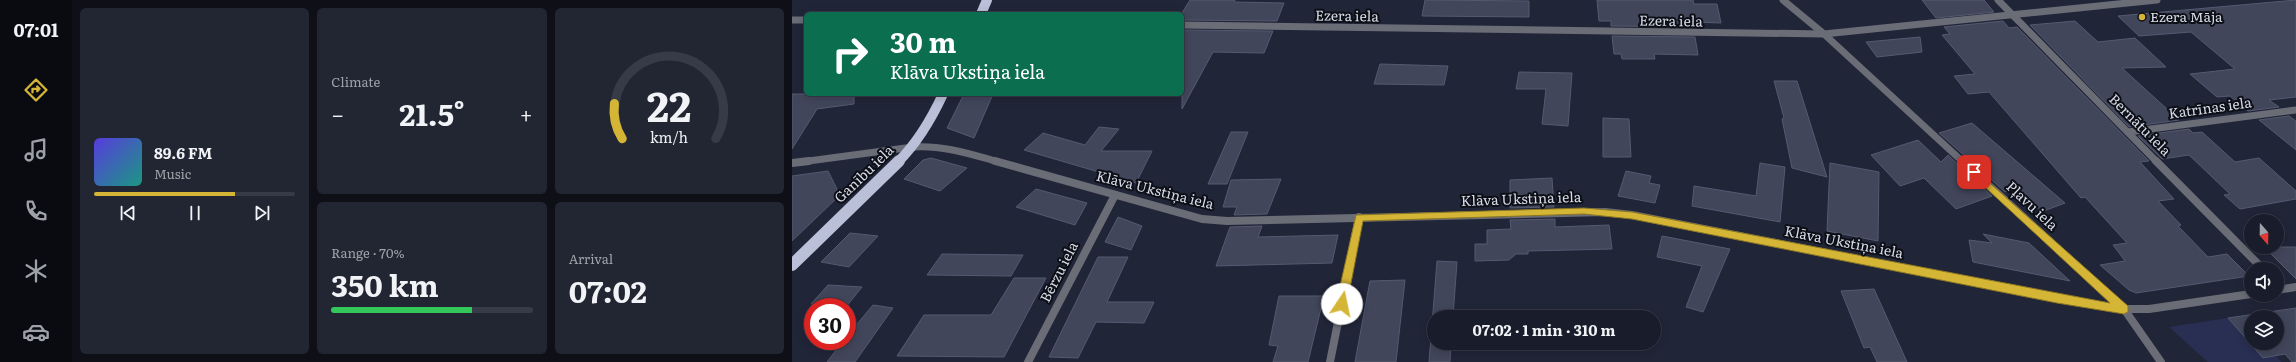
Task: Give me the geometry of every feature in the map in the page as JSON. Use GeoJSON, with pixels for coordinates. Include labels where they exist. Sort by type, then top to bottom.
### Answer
{"type":"FeatureCollection","features":[{"type":"Feature","properties":{"kind":"highway"},"geometry":{"type":"LineString","coordinates":[[982,12],[987,0]]}},
{"type":"Feature","properties":{"kind":"highway","name":"Ganību iela"},"geometry":{"type":"LineString","coordinates":[[792,265],[913,147],[928,125],[942,96]]}},
{"type":"Feature","properties":{"kind":"street","name":"Pļavu iela"},"geometry":{"type":"LineString","coordinates":[[1783,0],[1824,34],[2124,309],[2161,362]]}},
{"type":"Feature","properties":{"kind":"street","name":"Bernātu iela"},"geometry":{"type":"LineString","coordinates":[[1998,0],[2256,262]]}},
{"type":"Feature","properties":{"kind":"street","name":"Ezera iela"},"geometry":{"type":"LineString","coordinates":[[1184,25],[1824,34],[2157,0]]}},
{"type":"Feature","properties":{"kind":"street"},"geometry":{"type":"LineString","coordinates":[[792,20],[804,20]]}},
{"type":"Feature","properties":{"kind":"street","name":"Katrīnas iela"},"geometry":{"type":"LineString","coordinates":[[2128,132],[2296,110]]}},
{"type":"Feature","properties":{"kind":"street","name":"Klāva Ukstiņa iela"},"geometry":{"type":"LineString","coordinates":[[792,163],[913,147],[933,146],[957,150],[1202,219],[1227,221],[1605,212],[2057,298],[2124,309],[2149,309],[2244,295]]}},
{"type":"Feature","properties":{"kind":"street","name":"Bērzu iela"},"geometry":{"type":"LineString","coordinates":[[1028,362],[1115,195]]}},
{"type":"Feature","properties":{"kind":"street"},"geometry":{"type":"LineString","coordinates":[[1330,362],[1359,217]]}},
{"type":"Feature","properties":{"kind":"street"},"geometry":{"type":"LineString","coordinates":[[2284,287],[2296,287]]}},
{"type":"Feature","properties":{"kind":"shaded area"},"geometry":{"type":"Polygon","coordinates":[[[2228,318],[2244,336],[2244,350],[2256,350],[2263,358],[2276,356],[2281,362],[2208,362],[2169,327],[2228,318]]]}},
{"type":"Feature","properties":{"kind":"building"},"geometry":{"type":"Polygon","coordinates":[[[1190,0],[1235,0],[1234,2],[1284,3],[1277,21],[1184,20],[1184,12],[1183,12],[1190,0]]]}},
{"type":"Feature","properties":{"kind":"building"},"geometry":{"type":"Polygon","coordinates":[[[1425,0],[1529,1],[1529,17],[1422,16],[1425,0]]]}},
{"type":"Feature","properties":{"kind":"building"},"geometry":{"type":"Polygon","coordinates":[[[1597,0],[1693,0],[1694,4],[1717,4],[1721,23],[1693,22],[1694,27],[1611,26],[1611,21],[1599,21],[1597,0]]]}},
{"type":"Feature","properties":{"kind":"building"},"geometry":{"type":"Polygon","coordinates":[[[1922,0],[1984,0],[1994,12],[1936,18],[1922,0]]]}},
{"type":"Feature","properties":{"kind":"building"},"geometry":{"type":"Polygon","coordinates":[[[2296,0],[2296,97],[2269,100],[2279,107],[2248,111],[2230,96],[2217,97],[2190,74],[2235,69],[2191,32],[2139,36],[2118,16],[2296,0]]]}},
{"type":"Feature","properties":{"kind":"building"},"geometry":{"type":"Polygon","coordinates":[[[2003,21],[2009,28],[2017,27],[2149,161],[2140,162],[2174,199],[2158,201],[2181,225],[2178,226],[2208,257],[2227,254],[2244,271],[2244,277],[2136,293],[2129,290],[2100,265],[2125,261],[2113,245],[2127,243],[2085,197],[2081,198],[1989,92],[1968,94],[1954,76],[1975,74],[1942,35],[1950,34],[1944,27],[2003,21]]]}},
{"type":"Feature","properties":{"kind":"building"},"geometry":{"type":"Polygon","coordinates":[[[2075,21],[2098,42],[2135,38],[2166,67],[2122,68],[2179,120],[2129,127],[2030,25],[2075,21]]]}},
{"type":"Feature","properties":{"kind":"building"},"geometry":{"type":"Polygon","coordinates":[[[1184,30],[1273,31],[1264,53],[1213,52],[1182,109],[1182,96],[1184,96],[1184,30]]]}},
{"type":"Feature","properties":{"kind":"building"},"geometry":{"type":"Polygon","coordinates":[[[1612,36],[1695,37],[1698,55],[1654,54],[1655,59],[1622,59],[1621,54],[1614,54],[1612,36]]]}},
{"type":"Feature","properties":{"kind":"building"},"geometry":{"type":"Polygon","coordinates":[[[1920,37],[1922,52],[1877,57],[1866,42],[1920,37]]]}},
{"type":"Feature","properties":{"kind":"building"},"geometry":{"type":"Polygon","coordinates":[[[1380,64],[1448,66],[1444,85],[1374,84],[1380,64]]]}},
{"type":"Feature","properties":{"kind":"building"},"geometry":{"type":"Polygon","coordinates":[[[1519,72],[1572,73],[1568,126],[1542,124],[1546,89],[1516,89],[1519,72]]]}},
{"type":"Feature","properties":{"kind":"building"},"geometry":{"type":"Polygon","coordinates":[[[1774,81],[1797,81],[1827,177],[1792,168],[1782,119],[1784,118],[1774,81]]]}},
{"type":"Feature","properties":{"kind":"building"},"geometry":{"type":"Polygon","coordinates":[[[792,94],[804,94],[804,96],[854,96],[854,104],[817,109],[792,149],[792,94]]]}},
{"type":"Feature","properties":{"kind":"building"},"geometry":{"type":"Polygon","coordinates":[[[963,96],[992,96],[974,138],[947,128],[963,96]]]}},
{"type":"Feature","properties":{"kind":"building"},"geometry":{"type":"Polygon","coordinates":[[[2289,116],[2296,121],[2296,150],[2259,120],[2289,116]]]}},
{"type":"Feature","properties":{"kind":"building"},"geometry":{"type":"Polygon","coordinates":[[[1603,118],[1629,119],[1631,157],[1603,157],[1603,118]]]}},
{"type":"Feature","properties":{"kind":"building"},"geometry":{"type":"Polygon","coordinates":[[[1972,123],[2065,203],[2041,212],[2014,189],[2005,192],[1939,133],[1972,123]]]}},
{"type":"Feature","properties":{"kind":"building"},"geometry":{"type":"Polygon","coordinates":[[[1099,127],[1119,129],[1101,151],[1152,151],[1136,183],[1024,150],[1043,133],[1085,145],[1099,127]]]}},
{"type":"Feature","properties":{"kind":"building"},"geometry":{"type":"Polygon","coordinates":[[[2189,129],[2193,133],[2202,132],[2235,162],[2259,158],[2296,191],[2296,199],[2240,209],[2224,195],[2230,194],[2189,155],[2162,159],[2138,136],[2189,129]]]}},
{"type":"Feature","properties":{"kind":"building"},"geometry":{"type":"Polygon","coordinates":[[[1231,132],[1248,132],[1227,184],[1208,184],[1231,132]]]}},
{"type":"Feature","properties":{"kind":"building"},"geometry":{"type":"Polygon","coordinates":[[[1918,140],[1941,162],[1948,155],[1992,196],[1956,209],[1924,178],[1900,186],[1871,155],[1918,140]]]}},
{"type":"Feature","properties":{"kind":"building"},"geometry":{"type":"Polygon","coordinates":[[[931,158],[967,168],[940,191],[904,179],[923,160],[931,158]]]}},
{"type":"Feature","properties":{"kind":"building"},"geometry":{"type":"Polygon","coordinates":[[[1760,163],[1785,167],[1780,222],[1692,206],[1694,186],[1756,196],[1760,163]]]}},
{"type":"Feature","properties":{"kind":"building"},"geometry":{"type":"Polygon","coordinates":[[[1830,163],[1879,172],[1878,241],[1827,231],[1830,163]]]}},
{"type":"Feature","properties":{"kind":"building"},"geometry":{"type":"Polygon","coordinates":[[[828,171],[840,195],[792,241],[792,176],[828,171]]]}},
{"type":"Feature","properties":{"kind":"building"},"geometry":{"type":"Polygon","coordinates":[[[1626,171],[1651,176],[1649,183],[1660,185],[1655,203],[1618,196],[1626,171]]]}},
{"type":"Feature","properties":{"kind":"building"},"geometry":{"type":"Polygon","coordinates":[[[1552,178],[1554,207],[1510,208],[1510,180],[1552,178]]]}},
{"type":"Feature","properties":{"kind":"building"},"geometry":{"type":"Polygon","coordinates":[[[1281,179],[1267,214],[1234,215],[1237,207],[1223,207],[1231,180],[1281,179]]]}},
{"type":"Feature","properties":{"kind":"building"},"geometry":{"type":"Polygon","coordinates":[[[1036,189],[1087,203],[1075,225],[1016,207],[1036,189]]]}},
{"type":"Feature","properties":{"kind":"building"},"geometry":{"type":"Polygon","coordinates":[[[1118,217],[1142,226],[1131,250],[1105,242],[1118,217]]]}},
{"type":"Feature","properties":{"kind":"building"},"geometry":{"type":"Polygon","coordinates":[[[1555,219],[1555,227],[1609,225],[1612,249],[1528,251],[1528,254],[1516,254],[1509,260],[1475,261],[1475,244],[1487,244],[1487,230],[1511,229],[1510,220],[1555,219]]]}},
{"type":"Feature","properties":{"kind":"building"},"geometry":{"type":"Polygon","coordinates":[[[1262,226],[1258,237],[1338,235],[1332,263],[1216,266],[1230,227],[1262,226]]]}},
{"type":"Feature","properties":{"kind":"building"},"geometry":{"type":"Polygon","coordinates":[[[850,233],[878,236],[849,267],[821,262],[850,233]]]}},
{"type":"Feature","properties":{"kind":"building"},"geometry":{"type":"Polygon","coordinates":[[[1983,234],[2029,243],[2070,281],[1973,262],[1969,240],[1992,243],[1983,234]]]}},
{"type":"Feature","properties":{"kind":"building"},"geometry":{"type":"Polygon","coordinates":[[[1662,236],[1730,249],[1703,312],[1686,307],[1702,266],[1657,257],[1662,236]]]}},
{"type":"Feature","properties":{"kind":"building"},"geometry":{"type":"Polygon","coordinates":[[[2284,247],[2296,247],[2296,279],[2284,267],[2284,262],[2279,262],[2271,254],[2284,254],[2284,247]]]}},
{"type":"Feature","properties":{"kind":"building"},"geometry":{"type":"Polygon","coordinates":[[[942,254],[1023,255],[1011,276],[927,275],[942,254]]]}},
{"type":"Feature","properties":{"kind":"building"},"geometry":{"type":"Polygon","coordinates":[[[1098,257],[1128,257],[1107,302],[1154,302],[1144,323],[1096,322],[1078,358],[1049,357],[1098,257]]]}},
{"type":"Feature","properties":{"kind":"building"},"geometry":{"type":"Polygon","coordinates":[[[1437,261],[1457,262],[1454,310],[1433,310],[1437,261]]]}},
{"type":"Feature","properties":{"kind":"building"},"geometry":{"type":"Polygon","coordinates":[[[1014,278],[1046,278],[1004,357],[897,356],[924,315],[991,315],[1014,278]]]}},
{"type":"Feature","properties":{"kind":"building"},"geometry":{"type":"Polygon","coordinates":[[[1405,280],[1396,362],[1355,362],[1370,281],[1405,280]]]}},
{"type":"Feature","properties":{"kind":"building"},"geometry":{"type":"Polygon","coordinates":[[[828,285],[862,287],[853,298],[816,298],[828,285]]]}},
{"type":"Feature","properties":{"kind":"building"},"geometry":{"type":"Polygon","coordinates":[[[1874,289],[1907,362],[1877,362],[1870,347],[1864,348],[1841,291],[1874,289]]]}},
{"type":"Feature","properties":{"kind":"building"},"geometry":{"type":"Polygon","coordinates":[[[1279,296],[1324,296],[1308,362],[1273,362],[1278,346],[1269,345],[1279,296]]]}},
{"type":"Feature","properties":{"kind":"building"},"geometry":{"type":"Polygon","coordinates":[[[873,305],[893,308],[855,362],[827,362],[836,350],[856,350],[856,325],[873,305]]]}},
{"type":"Feature","properties":{"kind":"building"},"geometry":{"type":"Polygon","coordinates":[[[2296,308],[2296,362],[2292,362],[2285,354],[2263,358],[2256,350],[2284,350],[2284,310],[2282,310],[2296,308]]]}},
{"type":"Feature","properties":{"kind":"building"},"geometry":{"type":"Polygon","coordinates":[[[2244,316],[2244,336],[2228,318],[2244,316]]]}},
{"type":"Feature","properties":{"kind":"building"},"geometry":{"type":"Polygon","coordinates":[[[1430,350],[1451,350],[1450,362],[1429,362],[1430,350]]]}},
{"type":"Feature","properties":{"kind":"place","name":"Ezera Māja"},"geometry":{"type":"Point","coordinates":[2142,17]}},
{"type":"Feature","properties":{"kind":"route"},"geometry":{"type":"LineString","coordinates":[[1342,304],[1359,217],[1584,211],[1632,215],[2057,298],[2124,309],[1974,172]]}}]}
